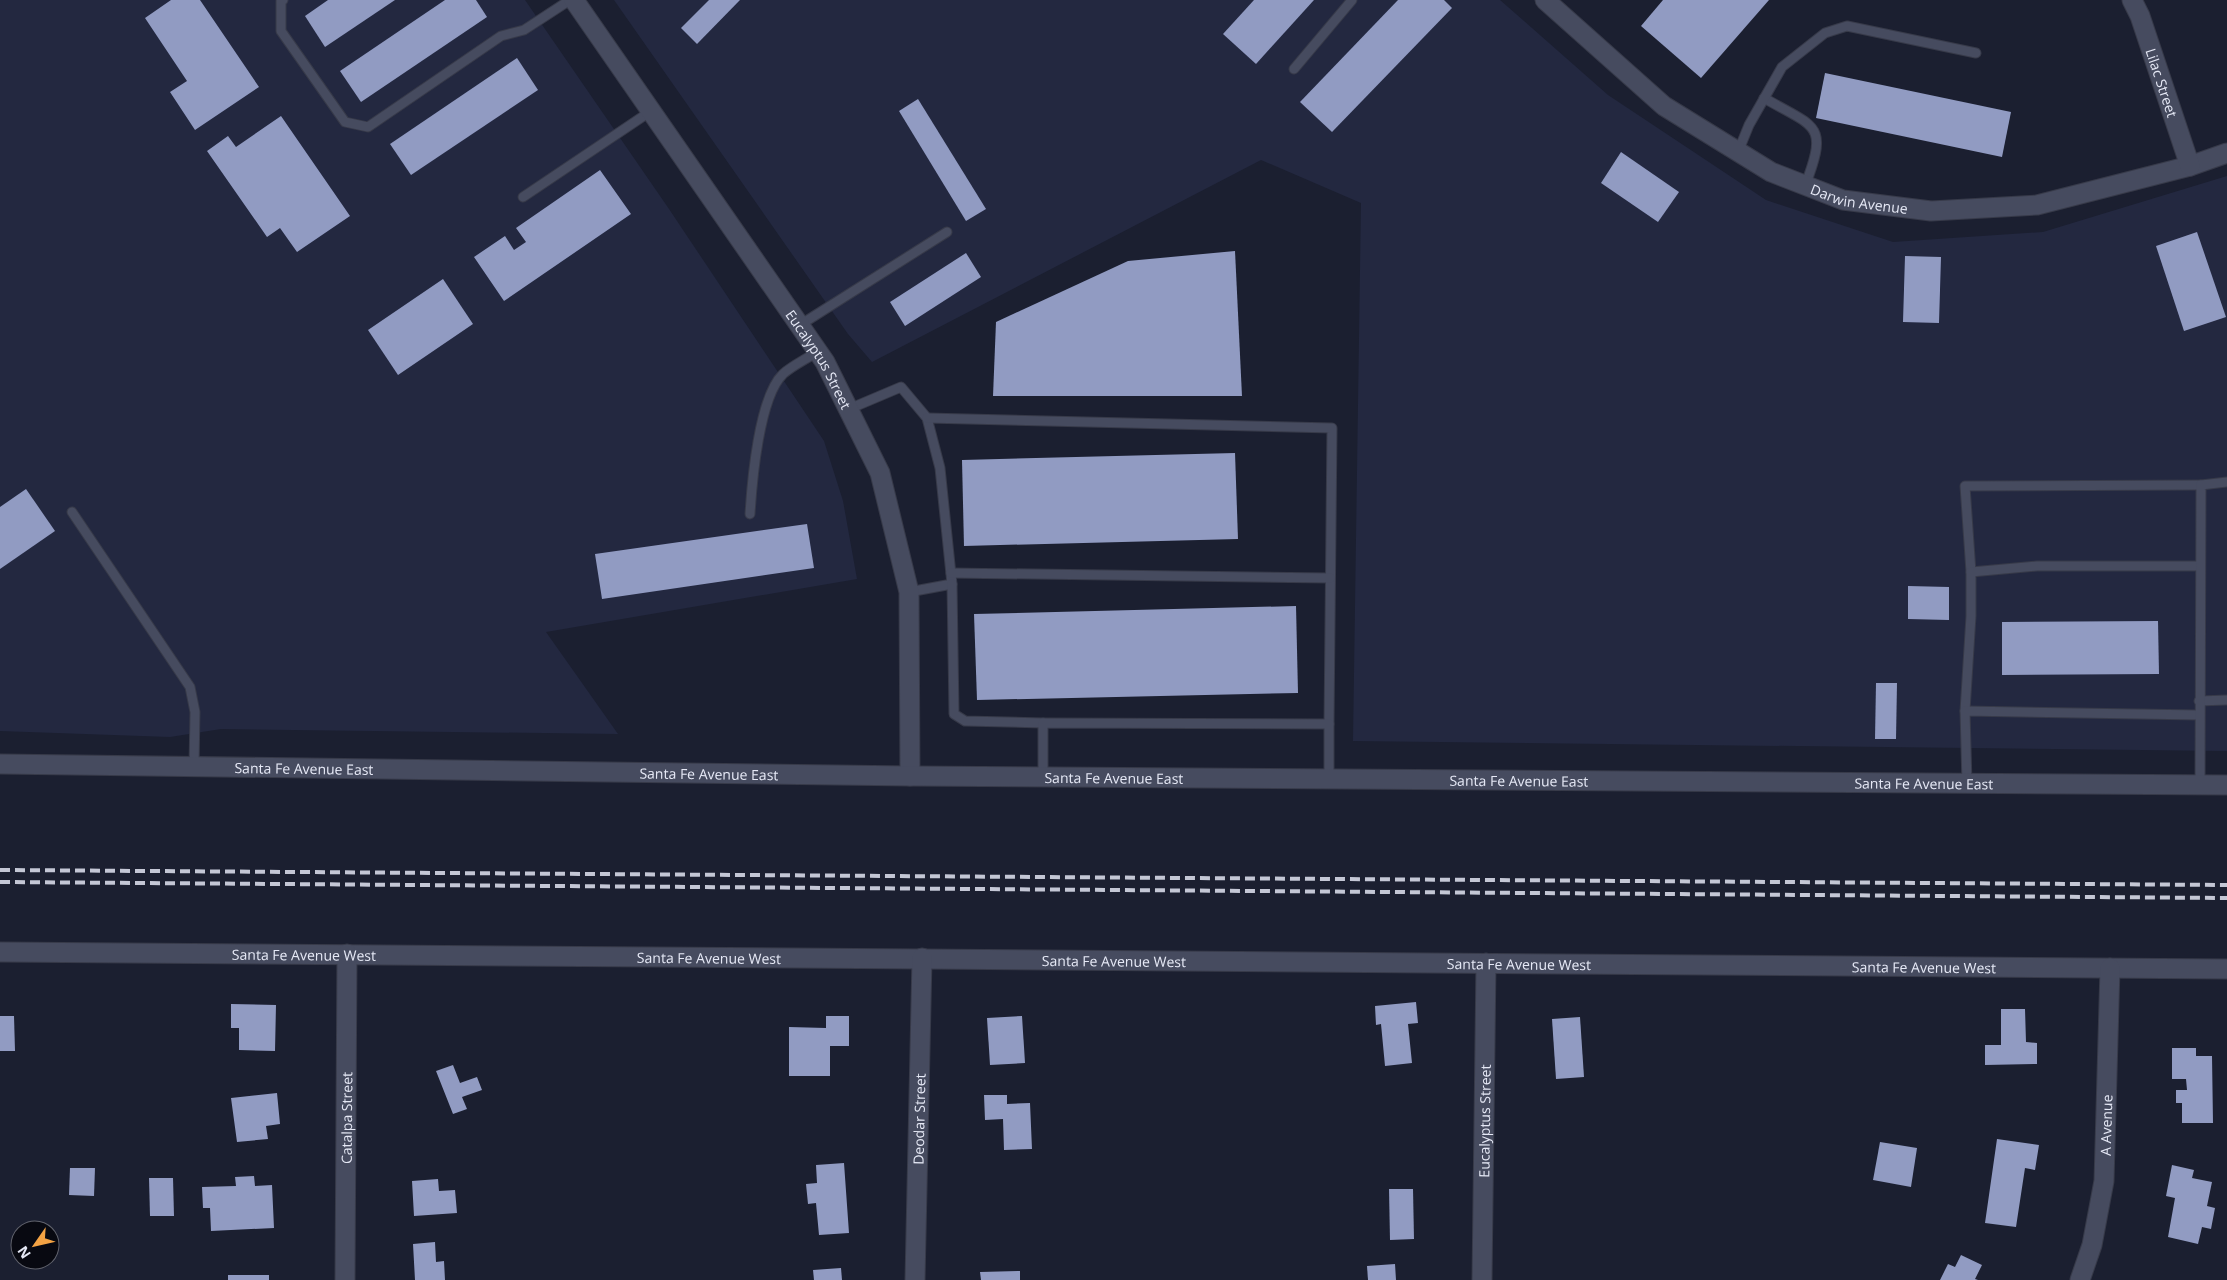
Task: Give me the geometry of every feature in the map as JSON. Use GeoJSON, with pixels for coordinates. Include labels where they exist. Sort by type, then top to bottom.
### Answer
{"type":"FeatureCollection","features":[{"type":"Feature","properties":{"kind":"street","name":"Eucalyptus Street"},"geometry":{"type":"LineString","coordinates":[[574,0],[818,351],[880,473],[909,592],[910,776]]}},
{"type":"Feature","properties":{"kind":"street","name":"Darwin Avenue"},"geometry":{"type":"LineString","coordinates":[[1545,0],[1664,106],[1771,172],[1843,200],[1931,211],[2037,205],[2190,166],[2227,152]]}},
{"type":"Feature","properties":{"kind":"street","name":"Lilac Street"},"geometry":{"type":"LineString","coordinates":[[2132,0],[2140,16],[2190,166]]}},
{"type":"Feature","properties":{"kind":"street","name":"Santa Fe Avenue East"},"geometry":{"type":"LineString","coordinates":[[0,764],[910,776],[2227,785]]}},
{"type":"Feature","properties":{"kind":"street","name":"Santa Fe Avenue West"},"geometry":{"type":"LineString","coordinates":[[0,952],[2227,969]]}},
{"type":"Feature","properties":{"kind":"street","name":"Catalpa Street"},"geometry":{"type":"LineString","coordinates":[[346,1280],[348,954]]}},
{"type":"Feature","properties":{"kind":"street","name":"Deodar Street"},"geometry":{"type":"LineString","coordinates":[[915,1280],[922,958]]}},
{"type":"Feature","properties":{"kind":"street","name":"Eucalyptus Street"},"geometry":{"type":"LineString","coordinates":[[1482,1280],[1486,963]]}},
{"type":"Feature","properties":{"kind":"street","name":"A Avenue"},"geometry":{"type":"LineString","coordinates":[[2080,1280],[2092,1245],[2104,1181],[2110,968]]}},
{"type":"Feature","properties":{"kind":"lane"},"geometry":{"type":"LineString","coordinates":[[283,0],[281,31],[345,122],[368,127],[502,36],[524,30],[570,0]]}},
{"type":"Feature","properties":{"kind":"lane"},"geometry":{"type":"LineString","coordinates":[[1294,69],[1352,0]]}},
{"type":"Feature","properties":{"kind":"lane"},"geometry":{"type":"LineString","coordinates":[[1738,152],[1764,98],[1782,67],[1825,32],[1847,26],[1976,53]]}},
{"type":"Feature","properties":{"kind":"lane"},"geometry":{"type":"LineString","coordinates":[[1764,98],[1810,125],[1817,136],[1816,157],[1805,186]]}},
{"type":"Feature","properties":{"kind":"lane"},"geometry":{"type":"LineString","coordinates":[[524,197],[651,111]]}},
{"type":"Feature","properties":{"kind":"lane"},"geometry":{"type":"LineString","coordinates":[[800,325],[947,232]]}},
{"type":"Feature","properties":{"kind":"lane"},"geometry":{"type":"LineString","coordinates":[[750,514],[757,448],[773,386],[783,374],[818,351]]}},
{"type":"Feature","properties":{"kind":"lane"},"geometry":{"type":"LineString","coordinates":[[849,409],[901,387],[927,418],[940,468],[951,573],[954,714],[965,721],[1329,724]]}},
{"type":"Feature","properties":{"kind":"lane"},"geometry":{"type":"LineString","coordinates":[[927,418],[1332,428],[1329,779]]}},
{"type":"Feature","properties":{"kind":"lane"},"geometry":{"type":"LineString","coordinates":[[1967,784],[1965,711],[1971,616],[1971,572],[1965,486],[2201,485],[2227,482]]}},
{"type":"Feature","properties":{"kind":"lane"},"geometry":{"type":"LineString","coordinates":[[2200,785],[2201,485]]}},
{"type":"Feature","properties":{"kind":"lane"},"geometry":{"type":"LineString","coordinates":[[72,512],[190,687],[195,712],[194,767]]}},
{"type":"Feature","properties":{"kind":"lane"},"geometry":{"type":"LineString","coordinates":[[1971,572],[2037,566],[2200,566]]}},
{"type":"Feature","properties":{"kind":"lane"},"geometry":{"type":"LineString","coordinates":[[951,573],[1330,578]]}},
{"type":"Feature","properties":{"kind":"lane"},"geometry":{"type":"LineString","coordinates":[[909,592],[952,584]]}},
{"type":"Feature","properties":{"kind":"lane"},"geometry":{"type":"LineString","coordinates":[[2199,701],[2227,700]]}},
{"type":"Feature","properties":{"kind":"lane"},"geometry":{"type":"LineString","coordinates":[[1965,711],[2199,715]]}},
{"type":"Feature","properties":{"kind":"lane"},"geometry":{"type":"LineString","coordinates":[[1043,723],[1043,777]]}},
{"type":"Feature","properties":{"kind":"shaded area"},"geometry":{"type":"Polygon","coordinates":[[[0,0],[525,0],[669,209],[824,441],[843,501],[857,579],[546,632],[618,734],[221,729],[170,737],[0,731],[0,0]]]}},
{"type":"Feature","properties":{"kind":"shaded area"},"geometry":{"type":"Polygon","coordinates":[[[614,0],[1500,0],[1608,95],[1766,200],[1893,242],[2043,232],[2227,176],[2227,751],[1353,741],[1361,203],[1261,160],[872,362],[848,334],[614,0]]]}},
{"type":"Feature","properties":{"kind":"building"},"geometry":{"type":"Polygon","coordinates":[[[171,0],[200,0],[259,87],[195,130],[170,92],[187,81],[145,18],[171,0]]]}},
{"type":"Feature","properties":{"kind":"building"},"geometry":{"type":"Polygon","coordinates":[[[328,0],[395,0],[325,47],[305,16],[328,0]]]}},
{"type":"Feature","properties":{"kind":"building"},"geometry":{"type":"Polygon","coordinates":[[[445,0],[476,0],[487,17],[361,102],[340,71],[445,0]]]}},
{"type":"Feature","properties":{"kind":"building"},"geometry":{"type":"Polygon","coordinates":[[[709,0],[740,0],[697,44],[681,28],[709,0]]]}},
{"type":"Feature","properties":{"kind":"building"},"geometry":{"type":"Polygon","coordinates":[[[1254,0],[1314,0],[1256,64],[1223,34],[1254,0]]]}},
{"type":"Feature","properties":{"kind":"building"},"geometry":{"type":"Polygon","coordinates":[[[1398,0],[1444,0],[1452,8],[1332,132],[1300,102],[1398,0]]]}},
{"type":"Feature","properties":{"kind":"building"},"geometry":{"type":"Polygon","coordinates":[[[1663,0],[1769,0],[1701,78],[1641,26],[1663,0]]]}},
{"type":"Feature","properties":{"kind":"building"},"geometry":{"type":"Polygon","coordinates":[[[517,58],[538,90],[411,175],[390,144],[517,58]]]}},
{"type":"Feature","properties":{"kind":"building"},"geometry":{"type":"Polygon","coordinates":[[[1825,73],[2011,112],[2002,157],[1816,118],[1825,73]]]}},
{"type":"Feature","properties":{"kind":"building"},"geometry":{"type":"Polygon","coordinates":[[[918,99],[986,209],[966,221],[899,111],[918,99]]]}},
{"type":"Feature","properties":{"kind":"building"},"geometry":{"type":"Polygon","coordinates":[[[281,116],[350,216],[297,252],[280,228],[267,237],[207,151],[228,136],[236,147],[281,116]]]}},
{"type":"Feature","properties":{"kind":"building"},"geometry":{"type":"Polygon","coordinates":[[[1621,152],[1679,192],[1658,222],[1601,183],[1621,152]]]}},
{"type":"Feature","properties":{"kind":"building"},"geometry":{"type":"Polygon","coordinates":[[[600,170],[631,214],[504,301],[474,257],[505,236],[514,250],[526,242],[516,228],[600,170]]]}},
{"type":"Feature","properties":{"kind":"building"},"geometry":{"type":"Polygon","coordinates":[[[2197,232],[2226,317],[2184,331],[2156,246],[2197,232]]]}},
{"type":"Feature","properties":{"kind":"building"},"geometry":{"type":"Polygon","coordinates":[[[1235,251],[1242,396],[993,396],[996,322],[1128,261],[1235,251]]]}},
{"type":"Feature","properties":{"kind":"building"},"geometry":{"type":"Polygon","coordinates":[[[966,253],[981,277],[905,326],[890,302],[966,253]]]}},
{"type":"Feature","properties":{"kind":"building"},"geometry":{"type":"Polygon","coordinates":[[[1905,256],[1941,257],[1939,323],[1903,322],[1905,256]]]}},
{"type":"Feature","properties":{"kind":"building"},"geometry":{"type":"Polygon","coordinates":[[[443,279],[473,324],[398,375],[368,330],[443,279]]]}},
{"type":"Feature","properties":{"kind":"building"},"geometry":{"type":"Polygon","coordinates":[[[1235,453],[1238,539],[964,546],[962,460],[1235,453]]]}},
{"type":"Feature","properties":{"kind":"building"},"geometry":{"type":"Polygon","coordinates":[[[26,489],[55,531],[0,569],[0,507],[26,489]]]}},
{"type":"Feature","properties":{"kind":"building"},"geometry":{"type":"Polygon","coordinates":[[[807,524],[814,568],[602,599],[595,554],[807,524]]]}},
{"type":"Feature","properties":{"kind":"building"},"geometry":{"type":"Polygon","coordinates":[[[1908,586],[1949,587],[1949,620],[1908,619],[1908,586]]]}},
{"type":"Feature","properties":{"kind":"building"},"geometry":{"type":"Polygon","coordinates":[[[1296,606],[1298,693],[977,700],[974,614],[1296,606]]]}},
{"type":"Feature","properties":{"kind":"building"},"geometry":{"type":"Polygon","coordinates":[[[2158,621],[2159,674],[2002,675],[2002,622],[2158,621]]]}},
{"type":"Feature","properties":{"kind":"building"},"geometry":{"type":"Polygon","coordinates":[[[1876,683],[1897,683],[1896,739],[1875,739],[1876,683]]]}},
{"type":"Feature","properties":{"kind":"building"},"geometry":{"type":"Polygon","coordinates":[[[1416,1002],[1418,1023],[1408,1024],[1412,1063],[1385,1066],[1381,1024],[1376,1025],[1375,1006],[1416,1002]]]}},
{"type":"Feature","properties":{"kind":"building"},"geometry":{"type":"Polygon","coordinates":[[[231,1004],[276,1005],[275,1051],[239,1050],[239,1028],[231,1028],[231,1004]]]}},
{"type":"Feature","properties":{"kind":"building"},"geometry":{"type":"Polygon","coordinates":[[[2001,1009],[2025,1009],[2026,1042],[2037,1043],[2037,1064],[1985,1065],[1985,1045],[2001,1045],[2001,1009]]]}},
{"type":"Feature","properties":{"kind":"building"},"geometry":{"type":"Polygon","coordinates":[[[0,1016],[14,1016],[15,1051],[0,1051],[0,1016]]]}},
{"type":"Feature","properties":{"kind":"building"},"geometry":{"type":"Polygon","coordinates":[[[826,1016],[849,1016],[849,1046],[830,1046],[830,1076],[789,1076],[789,1027],[826,1028],[826,1016]]]}},
{"type":"Feature","properties":{"kind":"building"},"geometry":{"type":"Polygon","coordinates":[[[1022,1016],[1025,1063],[990,1065],[987,1018],[1022,1016]]]}},
{"type":"Feature","properties":{"kind":"building"},"geometry":{"type":"Polygon","coordinates":[[[1580,1017],[1584,1077],[1556,1079],[1552,1019],[1580,1017]]]}},
{"type":"Feature","properties":{"kind":"building"},"geometry":{"type":"Polygon","coordinates":[[[2172,1048],[2196,1048],[2196,1056],[2212,1056],[2213,1123],[2182,1123],[2182,1103],[2176,1103],[2176,1090],[2187,1090],[2186,1079],[2172,1079],[2172,1048]]]}},
{"type":"Feature","properties":{"kind":"building"},"geometry":{"type":"Polygon","coordinates":[[[453,1065],[460,1083],[477,1077],[482,1090],[462,1097],[467,1109],[453,1114],[436,1071],[453,1065]]]}},
{"type":"Feature","properties":{"kind":"building"},"geometry":{"type":"Polygon","coordinates":[[[277,1093],[280,1124],[266,1126],[268,1139],[237,1142],[231,1098],[277,1093]]]}},
{"type":"Feature","properties":{"kind":"building"},"geometry":{"type":"Polygon","coordinates":[[[984,1095],[1007,1095],[1007,1104],[1030,1103],[1032,1149],[1004,1150],[1003,1119],[985,1120],[984,1095]]]}},
{"type":"Feature","properties":{"kind":"building"},"geometry":{"type":"Polygon","coordinates":[[[1997,1139],[2039,1145],[2035,1170],[2025,1168],[2016,1227],[1985,1223],[1997,1139]]]}},
{"type":"Feature","properties":{"kind":"building"},"geometry":{"type":"Polygon","coordinates":[[[1880,1142],[1917,1148],[1911,1187],[1873,1180],[1880,1142]]]}},
{"type":"Feature","properties":{"kind":"building"},"geometry":{"type":"Polygon","coordinates":[[[844,1163],[849,1233],[819,1235],[816,1203],[808,1204],[806,1184],[817,1183],[816,1165],[844,1163]]]}},
{"type":"Feature","properties":{"kind":"building"},"geometry":{"type":"Polygon","coordinates":[[[2172,1165],[2194,1170],[2192,1178],[2212,1182],[2207,1206],[2215,1208],[2211,1229],[2202,1227],[2198,1244],[2168,1237],[2175,1198],[2166,1196],[2172,1165]]]}},
{"type":"Feature","properties":{"kind":"building"},"geometry":{"type":"Polygon","coordinates":[[[70,1168],[95,1168],[94,1196],[69,1195],[70,1168]]]}},
{"type":"Feature","properties":{"kind":"building"},"geometry":{"type":"Polygon","coordinates":[[[254,1176],[255,1186],[272,1185],[274,1228],[211,1231],[210,1208],[203,1208],[202,1187],[236,1186],[235,1177],[254,1176]]]}},
{"type":"Feature","properties":{"kind":"building"},"geometry":{"type":"Polygon","coordinates":[[[149,1178],[173,1178],[174,1216],[150,1216],[149,1178]]]}},
{"type":"Feature","properties":{"kind":"building"},"geometry":{"type":"Polygon","coordinates":[[[438,1179],[439,1191],[455,1190],[457,1213],[414,1216],[412,1181],[438,1179]]]}},
{"type":"Feature","properties":{"kind":"building"},"geometry":{"type":"Polygon","coordinates":[[[1389,1189],[1413,1189],[1414,1239],[1390,1240],[1389,1189]]]}},
{"type":"Feature","properties":{"kind":"building"},"geometry":{"type":"Polygon","coordinates":[[[435,1242],[436,1262],[444,1261],[445,1280],[415,1280],[413,1244],[435,1242]]]}},
{"type":"Feature","properties":{"kind":"building"},"geometry":{"type":"Polygon","coordinates":[[[1961,1255],[1982,1265],[1975,1279],[1978,1280],[1940,1280],[1948,1264],[1955,1267],[1961,1255]]]}},
{"type":"Feature","properties":{"kind":"building"},"geometry":{"type":"Polygon","coordinates":[[[1395,1264],[1396,1280],[1368,1280],[1367,1266],[1395,1264]]]}},
{"type":"Feature","properties":{"kind":"building"},"geometry":{"type":"Polygon","coordinates":[[[841,1268],[842,1280],[814,1280],[813,1270],[841,1268]]]}},
{"type":"Feature","properties":{"kind":"building"},"geometry":{"type":"Polygon","coordinates":[[[1020,1271],[1020,1280],[981,1280],[980,1272],[1020,1271]]]}},
{"type":"Feature","properties":{"kind":"building"},"geometry":{"type":"Polygon","coordinates":[[[228,1275],[269,1275],[269,1280],[228,1280],[228,1275]]]}},
{"type":"Feature","properties":{"kind":"railway"},"geometry":{"type":"LineString","coordinates":[[0,870],[2227,885]]}},
{"type":"Feature","properties":{"kind":"railway"},"geometry":{"type":"LineString","coordinates":[[0,882],[2227,898]]}}]}
